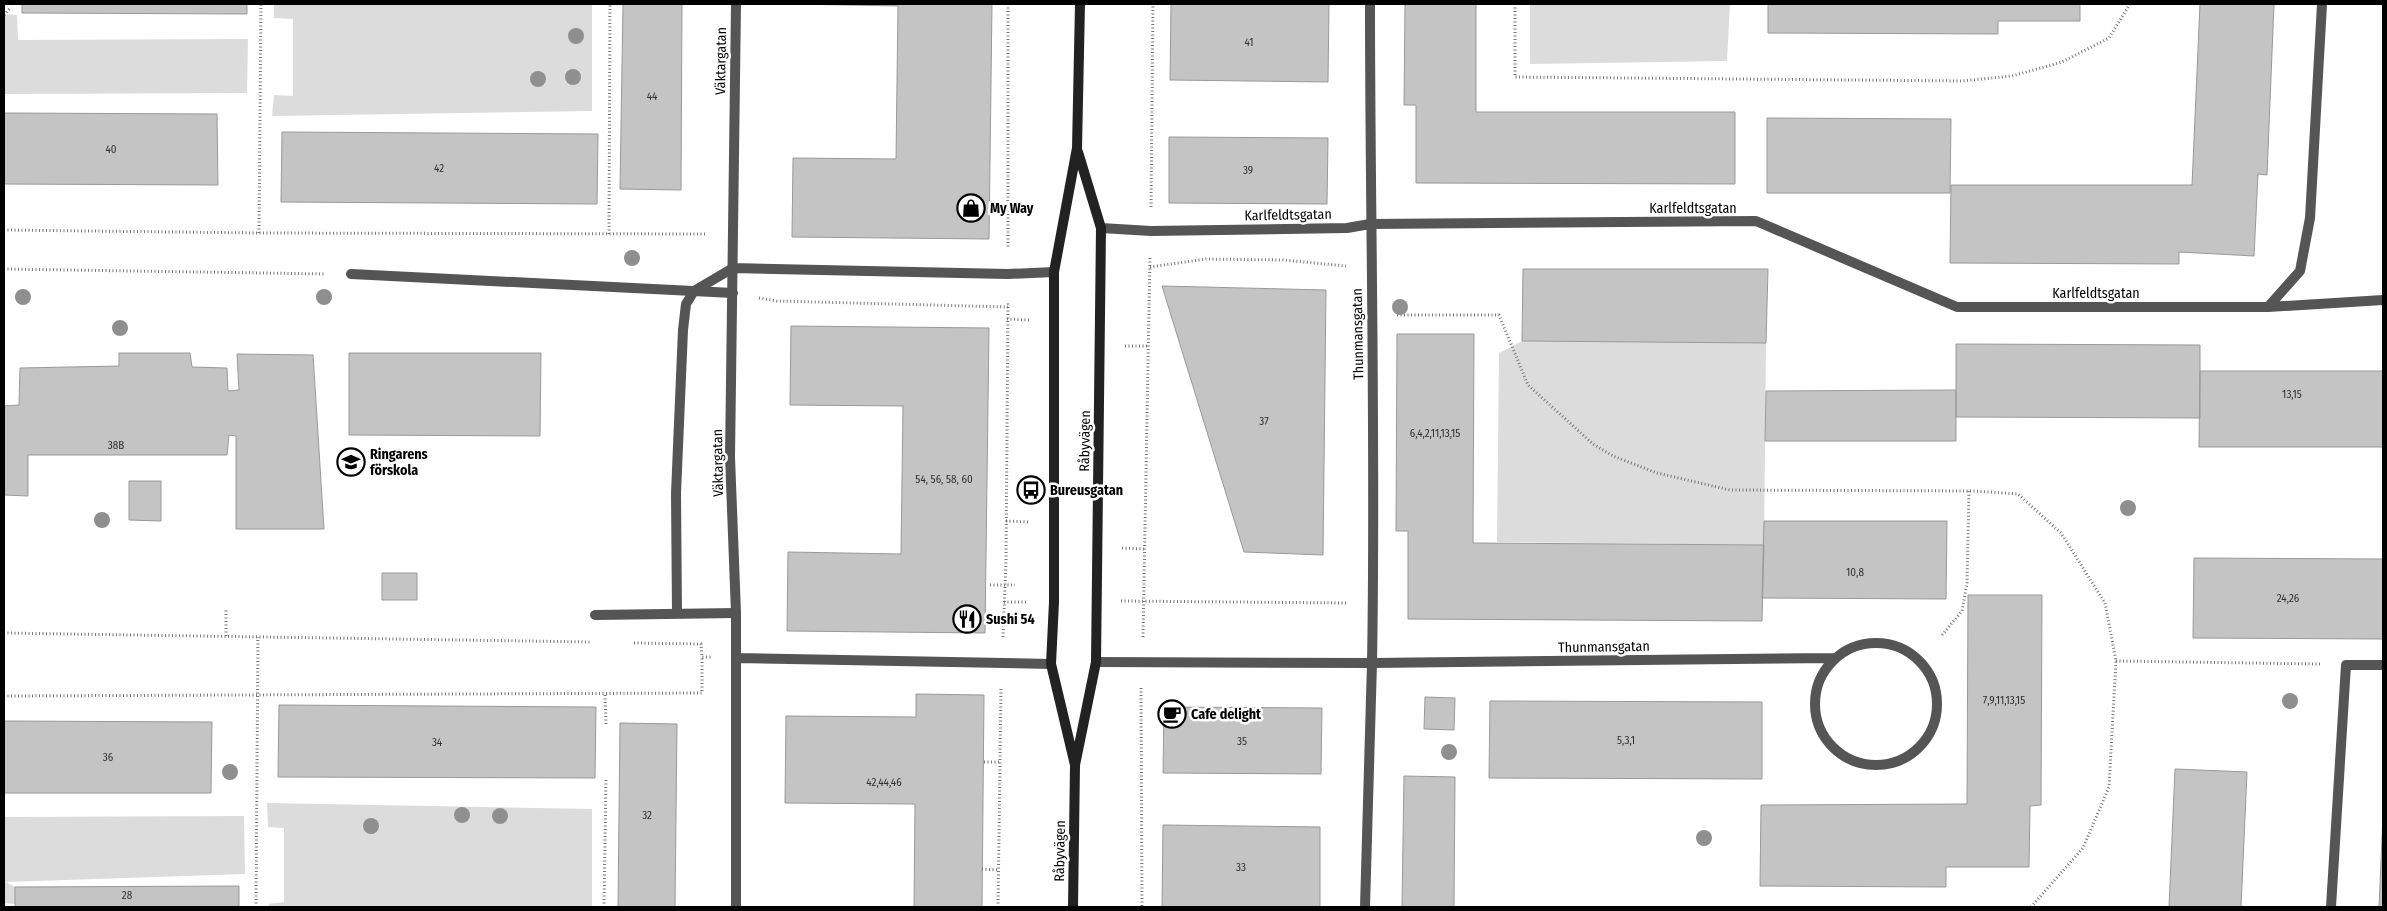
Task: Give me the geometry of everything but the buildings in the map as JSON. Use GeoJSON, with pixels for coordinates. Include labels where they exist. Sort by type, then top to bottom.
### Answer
{"type":"FeatureCollection","features":[{"type":"Feature","properties":{"kind":"main road","name":"Råbyvägen"},"geometry":{"type":"LineString","coordinates":[[1075,765],[1051,664],[1054,602],[1054,272],[1077,148],[1080,4]]}},
{"type":"Feature","properties":{"kind":"main road","name":"Råbyvägen"},"geometry":{"type":"LineString","coordinates":[[1073,907],[1075,765],[1096,662],[1101,228],[1077,148]]}},
{"type":"Feature","properties":{"kind":"street","name":"Väktargatan"},"geometry":{"type":"LineString","coordinates":[[736,4],[730,457],[736,613],[736,907]]}},
{"type":"Feature","properties":{"kind":"street","name":"Thunmansgatan"},"geometry":{"type":"LineString","coordinates":[[1366,907],[1375,458],[1371,315],[1370,4]]}},
{"type":"Feature","properties":{"kind":"street"},"geometry":{"type":"LineString","coordinates":[[2268,307],[2300,271],[2310,218],[2322,4]]}},
{"type":"Feature","properties":{"kind":"street","name":"Karlfeldtsgatan"},"geometry":{"type":"LineString","coordinates":[[1101,228],[1150,231],[1346,228],[1370,224],[1756,221],[1957,307],[2268,307],[2383,300]]}},
{"type":"Feature","properties":{"kind":"street"},"geometry":{"type":"LineString","coordinates":[[677,614],[676,493],[682,330],[686,304],[694,291],[733,268],[1008,274],[1054,272]]}},
{"type":"Feature","properties":{"kind":"street"},"geometry":{"type":"LineString","coordinates":[[351,274],[733,293]]}},
{"type":"Feature","properties":{"kind":"street"},"geometry":{"type":"LineString","coordinates":[[595,615],[736,613]]}},
{"type":"Feature","properties":{"kind":"street"},"geometry":{"type":"LineString","coordinates":[[1864,643],[1884,643],[1904,649],[1921,662],[1932,679],[1938,700],[1935,720],[1927,740],[1912,754],[1894,763],[1875,766],[1855,763],[1838,754],[1824,739],[1816,721],[1814,701],[1818,681],[1828,664],[1835,658],[1844,651],[1864,643]]}},
{"type":"Feature","properties":{"kind":"street"},"geometry":{"type":"LineString","coordinates":[[736,658],[1051,664]]}},
{"type":"Feature","properties":{"kind":"street","name":"Thunmansgatan"},"geometry":{"type":"LineString","coordinates":[[1372,663],[1835,658]]}},
{"type":"Feature","properties":{"kind":"street"},"geometry":{"type":"LineString","coordinates":[[1096,662],[1143,660],[1372,663]]}},
{"type":"Feature","properties":{"kind":"street"},"geometry":{"type":"LineString","coordinates":[[2331,907],[2346,665],[2383,666]]}},
{"type":"Feature","properties":{"kind":"path"},"geometry":{"type":"LineString","coordinates":[[258,233],[261,4]]}},
{"type":"Feature","properties":{"kind":"path"},"geometry":{"type":"LineString","coordinates":[[609,234],[610,4]]}},
{"type":"Feature","properties":{"kind":"path"},"geometry":{"type":"LineString","coordinates":[[998,907],[1006,521],[1008,4]]}},
{"type":"Feature","properties":{"kind":"path"},"geometry":{"type":"LineString","coordinates":[[1142,907],[1141,688],[1150,267],[1153,4]]}},
{"type":"Feature","properties":{"kind":"path"},"geometry":{"type":"LineString","coordinates":[[1514,4],[1515,77],[1961,81],[2012,76],[2062,62],[2109,38],[2130,4]]}},
{"type":"Feature","properties":{"kind":"path"},"geometry":{"type":"LineString","coordinates":[[4,7],[11,7],[4,15]]}},
{"type":"Feature","properties":{"kind":"path"},"geometry":{"type":"LineString","coordinates":[[4,230],[258,233],[733,234]]}},
{"type":"Feature","properties":{"kind":"path"},"geometry":{"type":"LineString","coordinates":[[1150,267],[1206,259],[1283,260],[1347,266]]}},
{"type":"Feature","properties":{"kind":"path"},"geometry":{"type":"LineString","coordinates":[[4,270],[351,274]]}},
{"type":"Feature","properties":{"kind":"path"},"geometry":{"type":"LineString","coordinates":[[733,293],[777,301],[1008,307]]}},
{"type":"Feature","properties":{"kind":"path"},"geometry":{"type":"LineString","coordinates":[[1371,315],[1499,315],[1528,385],[1593,444],[1614,456],[1657,472],[1730,490],[1969,491],[2018,494],[2061,533],[2105,603],[2116,661],[2109,787],[2084,848],[2031,907]]}},
{"type":"Feature","properties":{"kind":"path"},"geometry":{"type":"LineString","coordinates":[[1007,319],[1032,320]]}},
{"type":"Feature","properties":{"kind":"path"},"geometry":{"type":"LineString","coordinates":[[1120,346],[1148,346]]}},
{"type":"Feature","properties":{"kind":"path"},"geometry":{"type":"LineString","coordinates":[[1942,635],[1962,611],[1967,583],[1969,491]]}},
{"type":"Feature","properties":{"kind":"path"},"geometry":{"type":"LineString","coordinates":[[1006,521],[1031,522]]}},
{"type":"Feature","properties":{"kind":"path"},"geometry":{"type":"LineString","coordinates":[[1118,548],[1144,548]]}},
{"type":"Feature","properties":{"kind":"path"},"geometry":{"type":"LineString","coordinates":[[990,585],[1015,585]]}},
{"type":"Feature","properties":{"kind":"path"},"geometry":{"type":"LineString","coordinates":[[1143,601],[1373,603]]}},
{"type":"Feature","properties":{"kind":"path"},"geometry":{"type":"LineString","coordinates":[[226,610],[226,636]]}},
{"type":"Feature","properties":{"kind":"path"},"geometry":{"type":"LineString","coordinates":[[4,634],[593,642]]}},
{"type":"Feature","properties":{"kind":"path"},"geometry":{"type":"LineString","coordinates":[[256,907],[258,637]]}},
{"type":"Feature","properties":{"kind":"path"},"geometry":{"type":"LineString","coordinates":[[4,696],[605,695],[702,693],[701,644],[632,643]]}},
{"type":"Feature","properties":{"kind":"path"},"geometry":{"type":"LineString","coordinates":[[702,657],[736,658]]}},
{"type":"Feature","properties":{"kind":"path"},"geometry":{"type":"LineString","coordinates":[[2116,661],[2346,665]]}},
{"type":"Feature","properties":{"kind":"path"},"geometry":{"type":"LineString","coordinates":[[605,695],[606,724]]}},
{"type":"Feature","properties":{"kind":"path"},"geometry":{"type":"LineString","coordinates":[[984,762],[1000,762]]}},
{"type":"Feature","properties":{"kind":"path"},"geometry":{"type":"LineString","coordinates":[[604,907],[606,778]]}},
{"type":"Feature","properties":{"kind":"path"},"geometry":{"type":"LineString","coordinates":[[982,869],[999,870]]}},
{"type":"Feature","properties":{"kind":"shaded area"},"geometry":{"type":"Polygon","coordinates":[[[274,4],[592,4],[592,111],[272,116],[274,95],[293,96],[293,19],[274,18],[274,4]]]}},
{"type":"Feature","properties":{"kind":"shaded area"},"geometry":{"type":"Polygon","coordinates":[[[1530,4],[1730,4],[1727,61],[1530,64],[1530,4]]]}},
{"type":"Feature","properties":{"kind":"shaded area"},"geometry":{"type":"Polygon","coordinates":[[[4,14],[17,15],[18,40],[248,39],[247,93],[4,94],[4,14]]]}},
{"type":"Feature","properties":{"kind":"shaded area"},"geometry":{"type":"Polygon","coordinates":[[[1522,341],[1766,343],[1764,545],[1497,542],[1499,353],[1522,341]]]}},
{"type":"Feature","properties":{"kind":"shaded area"},"geometry":{"type":"Polygon","coordinates":[[[267,803],[592,809],[592,907],[269,907],[269,904],[284,902],[284,828],[268,827],[267,803]]]}},
{"type":"Feature","properties":{"kind":"shaded area"},"geometry":{"type":"Polygon","coordinates":[[[244,816],[245,874],[6,882],[15,887],[15,904],[4,903],[4,817],[244,816]]]}},
{"type":"Feature","properties":{"kind":"place","name":"My Way"},"geometry":{"type":"Point","coordinates":[971,208]}},
{"type":"Feature","properties":{"kind":"place","name":"Ringarens förskola"},"geometry":{"type":"Point","coordinates":[351,462]}},
{"type":"Feature","properties":{"kind":"place","name":"Bureusgatan"},"geometry":{"type":"Point","coordinates":[1031,490]}},
{"type":"Feature","properties":{"kind":"place","name":"Sushi 54"},"geometry":{"type":"Point","coordinates":[967,619]}},
{"type":"Feature","properties":{"kind":"place","name":"Cafe delight"},"geometry":{"type":"Point","coordinates":[1172,714]}}]}
